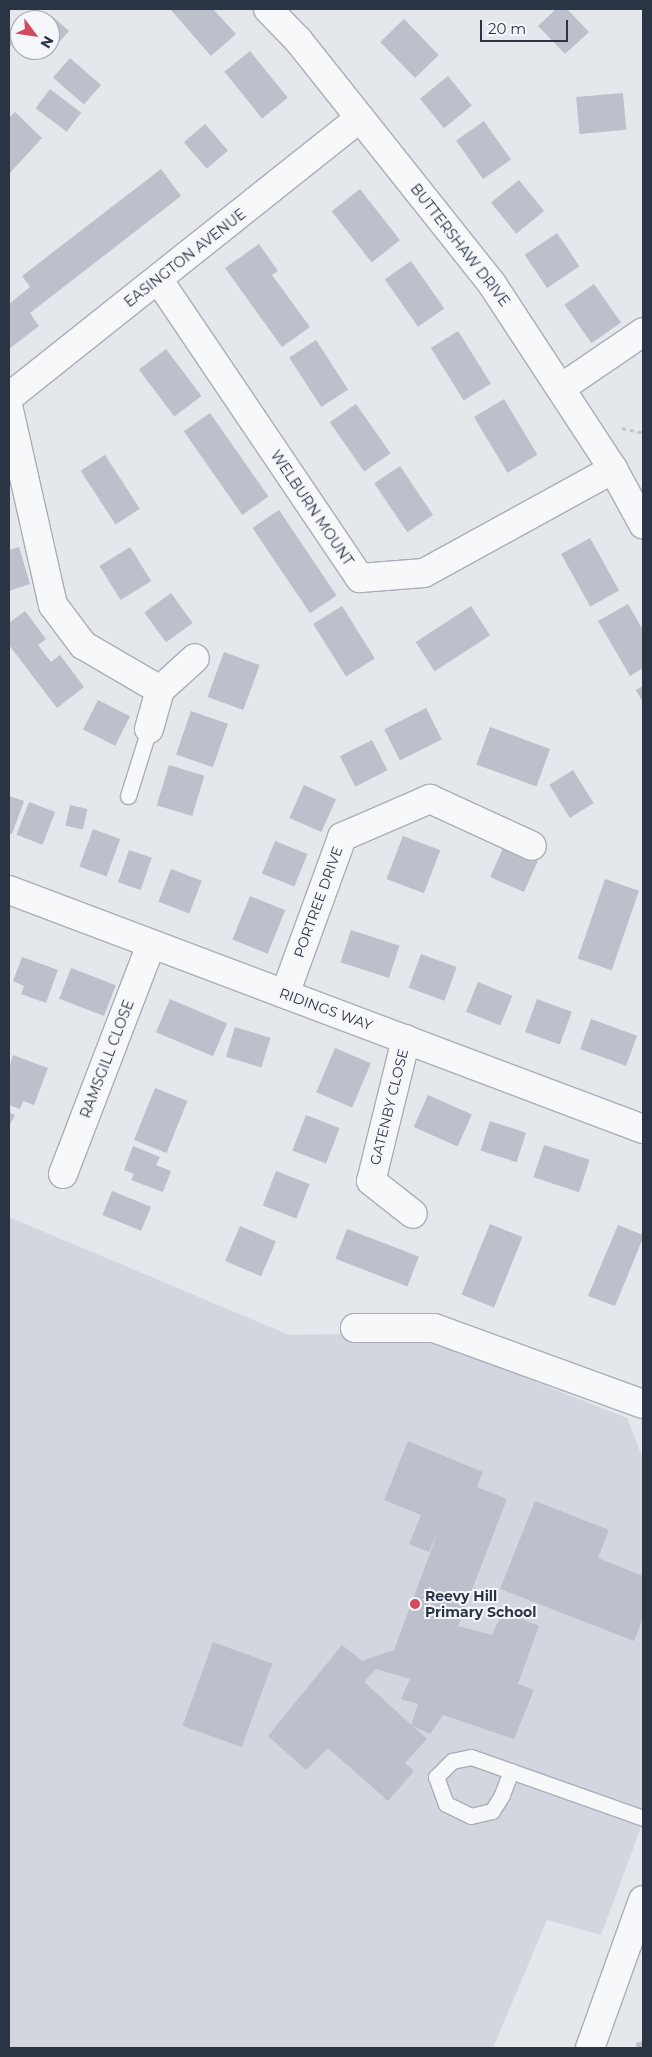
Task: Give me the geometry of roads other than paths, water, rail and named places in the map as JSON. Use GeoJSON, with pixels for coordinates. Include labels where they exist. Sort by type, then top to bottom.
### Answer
{"type":"FeatureCollection","features":[{"type":"Feature","properties":{"kind":"street","name":"BUTTERSHAW DRIVE"},"geometry":{"type":"LineString","coordinates":[[268,9],[298,40],[492,284],[613,469],[643,524]]}},
{"type":"Feature","properties":{"kind":"street","name":"EASINGTON AVENUE"},"geometry":{"type":"LineString","coordinates":[[9,397],[360,118]]}},
{"type":"Feature","properties":{"kind":"street","name":"WELBURN MOUNT"},"geometry":{"type":"LineString","coordinates":[[158,279],[360,578],[424,573],[613,469]]}},
{"type":"Feature","properties":{"kind":"street"},"geometry":{"type":"LineString","coordinates":[[561,388],[643,332]]}},
{"type":"Feature","properties":{"kind":"street"},"geometry":{"type":"LineString","coordinates":[[9,410],[53,605],[83,645],[160,690]]}},
{"type":"Feature","properties":{"kind":"street"},"geometry":{"type":"LineString","coordinates":[[148,730],[160,690],[195,658]]}},
{"type":"Feature","properties":{"kind":"street","name":"PORTREE DRIVE"},"geometry":{"type":"LineString","coordinates":[[285,994],[342,837],[430,799],[532,846]]}},
{"type":"Feature","properties":{"kind":"street","name":"RIDINGS WAY"},"geometry":{"type":"LineString","coordinates":[[9,890],[643,1129]]}},
{"type":"Feature","properties":{"kind":"street","name":"RAMSGILL CLOSE"},"geometry":{"type":"LineString","coordinates":[[63,1174],[151,945]]}},
{"type":"Feature","properties":{"kind":"street","name":"GATENBY CLOSE"},"geometry":{"type":"LineString","coordinates":[[406,1039],[371,1181],[413,1214]]}},
{"type":"Feature","properties":{"kind":"street"},"geometry":{"type":"LineString","coordinates":[[355,1328],[434,1328],[643,1404]]}},
{"type":"Feature","properties":{"kind":"street"},"geometry":{"type":"LineString","coordinates":[[590,2048],[634,1956],[643,1900]]}},
{"type":"Feature","properties":{"kind":"lane"},"geometry":{"type":"LineString","coordinates":[[128,796],[148,730]]}},
{"type":"Feature","properties":{"kind":"lane"},"geometry":{"type":"LineString","coordinates":[[511,1771],[502,1795],[492,1811],[471,1816],[446,1804],[436,1777],[452,1761],[471,1757],[511,1771],[643,1818]]}},
{"type":"Feature","properties":{"kind":"place","name":"Reevy Hill Primary School"},"geometry":{"type":"Point","coordinates":[415,1604]}}]}
